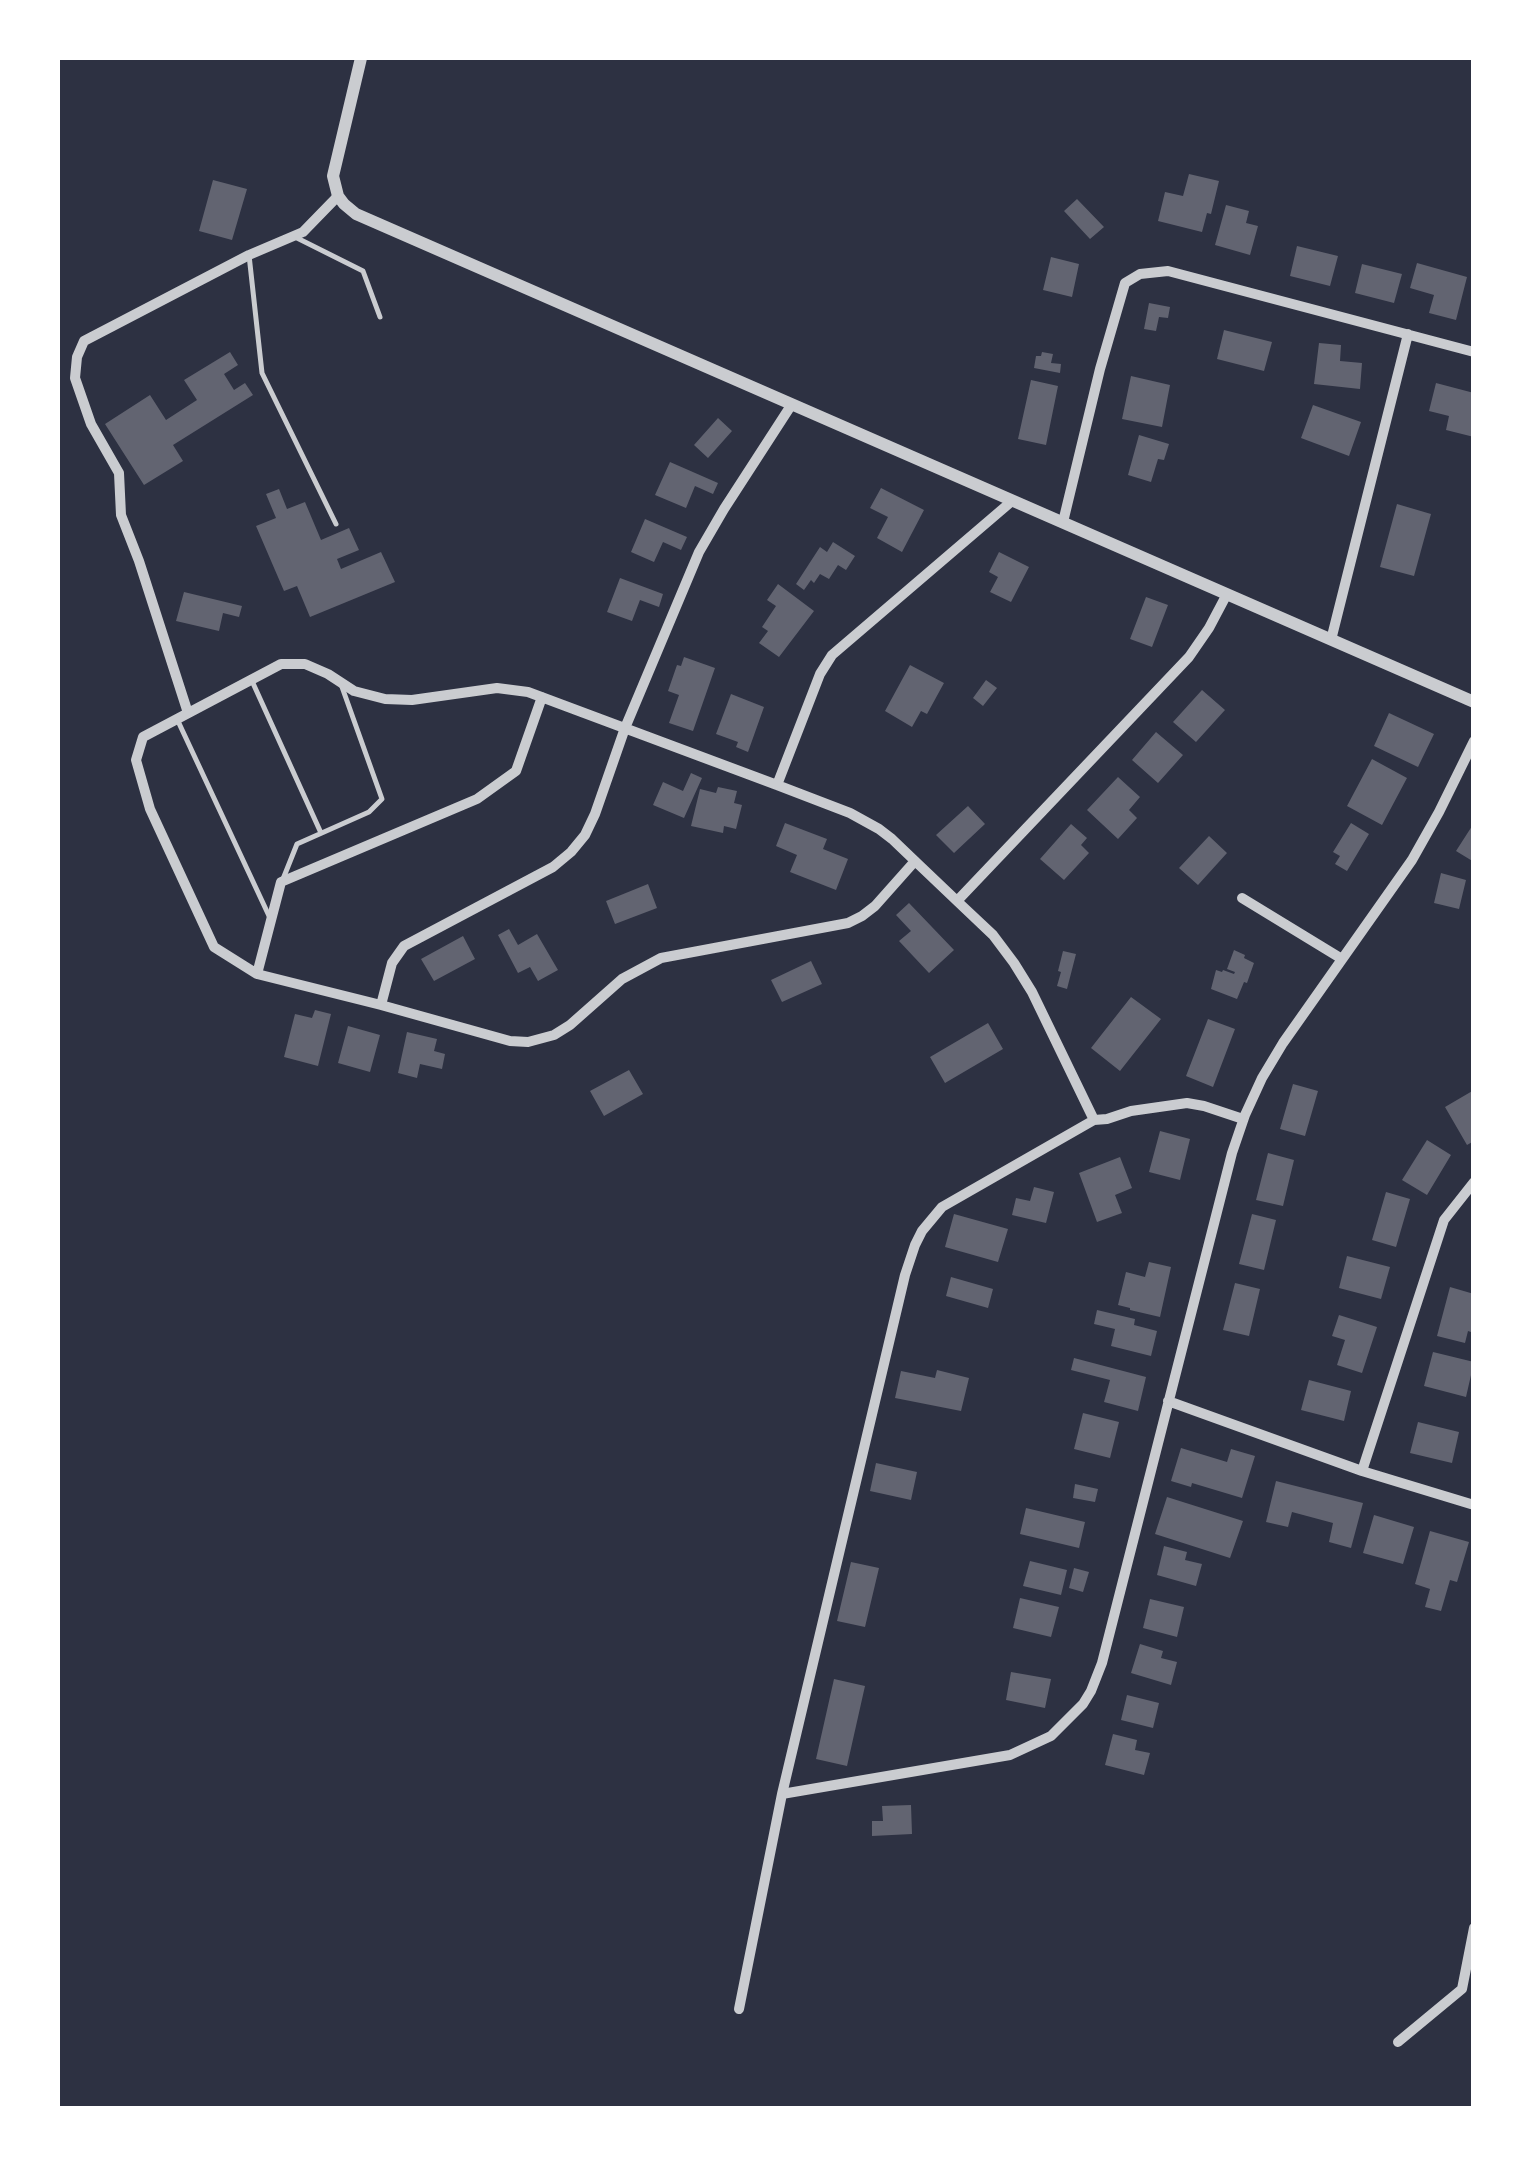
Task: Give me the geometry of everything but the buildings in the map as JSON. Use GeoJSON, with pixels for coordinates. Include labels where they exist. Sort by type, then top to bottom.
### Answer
{"type":"FeatureCollection","features":[{"type":"Feature","properties":{"kind":"street"},"geometry":{"type":"LineString","coordinates":[[361,58],[334,170],[338,196],[356,214],[1474,702]]}},
{"type":"Feature","properties":{"kind":"street"},"geometry":{"type":"LineString","coordinates":[[182,716],[139,561],[121,514],[119,473],[91,424],[75,378],[78,357],[84,341],[249,255],[302,232],[338,196]]}},
{"type":"Feature","properties":{"kind":"street"},"geometry":{"type":"LineString","coordinates":[[1063,522],[1125,284],[1140,274],[1168,271],[1474,352]]}},
{"type":"Feature","properties":{"kind":"street"},"geometry":{"type":"LineString","coordinates":[[1331,640],[1408,334]]}},
{"type":"Feature","properties":{"kind":"street"},"geometry":{"type":"LineString","coordinates":[[380,1005],[392,963],[404,946],[553,867],[571,852],[590,825],[699,552],[792,404]]}},
{"type":"Feature","properties":{"kind":"street"},"geometry":{"type":"LineString","coordinates":[[777,785],[820,674],[832,655],[1012,500]]}},
{"type":"Feature","properties":{"kind":"street"},"geometry":{"type":"LineString","coordinates":[[957,902],[1188,658],[1227,594]]}},
{"type":"Feature","properties":{"kind":"street"},"geometry":{"type":"LineString","coordinates":[[915,861],[875,906],[855,920],[661,958],[634,970],[570,1025],[546,1038],[510,1041],[257,974],[214,947],[150,809],[136,760],[143,736],[280,664],[305,664],[354,692],[385,699],[412,700],[512,689],[626,728],[865,820],[892,839],[915,861],[957,902],[993,936],[1014,963],[1094,1120]]}},
{"type":"Feature","properties":{"kind":"street"},"geometry":{"type":"LineString","coordinates":[[257,974],[282,882],[477,799],[516,771],[542,697]]}},
{"type":"Feature","properties":{"kind":"street"},"geometry":{"type":"LineString","coordinates":[[782,1794],[1010,1755],[1038,1744],[1063,1726],[1083,1704],[1097,1677],[1243,1119],[1283,1043],[1412,860],[1474,741]]}},
{"type":"Feature","properties":{"kind":"street"},"geometry":{"type":"LineString","coordinates":[[1242,898],[1342,959]]}},
{"type":"Feature","properties":{"kind":"street"},"geometry":{"type":"LineString","coordinates":[[738,2008],[782,1794],[914,1245],[942,1207],[1094,1120],[1179,1103],[1204,1106],[1243,1119]]}},
{"type":"Feature","properties":{"kind":"street"},"geometry":{"type":"LineString","coordinates":[[1362,1471],[1444,1220],[1474,1182]]}},
{"type":"Feature","properties":{"kind":"street"},"geometry":{"type":"LineString","coordinates":[[1168,1401],[1362,1471],[1474,1505]]}},
{"type":"Feature","properties":{"kind":"street"},"geometry":{"type":"LineString","coordinates":[[1398,2042],[1462,1989],[1474,1928]]}},
{"type":"Feature","properties":{"kind":"lane"},"geometry":{"type":"LineString","coordinates":[[292,236],[363,271],[380,317]]}},
{"type":"Feature","properties":{"kind":"lane"},"geometry":{"type":"LineString","coordinates":[[249,255],[262,373],[336,524]]}},
{"type":"Feature","properties":{"kind":"lane"},"geometry":{"type":"LineString","coordinates":[[251,680],[321,833]]}},
{"type":"Feature","properties":{"kind":"lane"},"geometry":{"type":"LineString","coordinates":[[282,882],[297,844],[369,812],[382,799],[340,682]]}},
{"type":"Feature","properties":{"kind":"lane"},"geometry":{"type":"LineString","coordinates":[[182,716],[271,920]]}}]}
